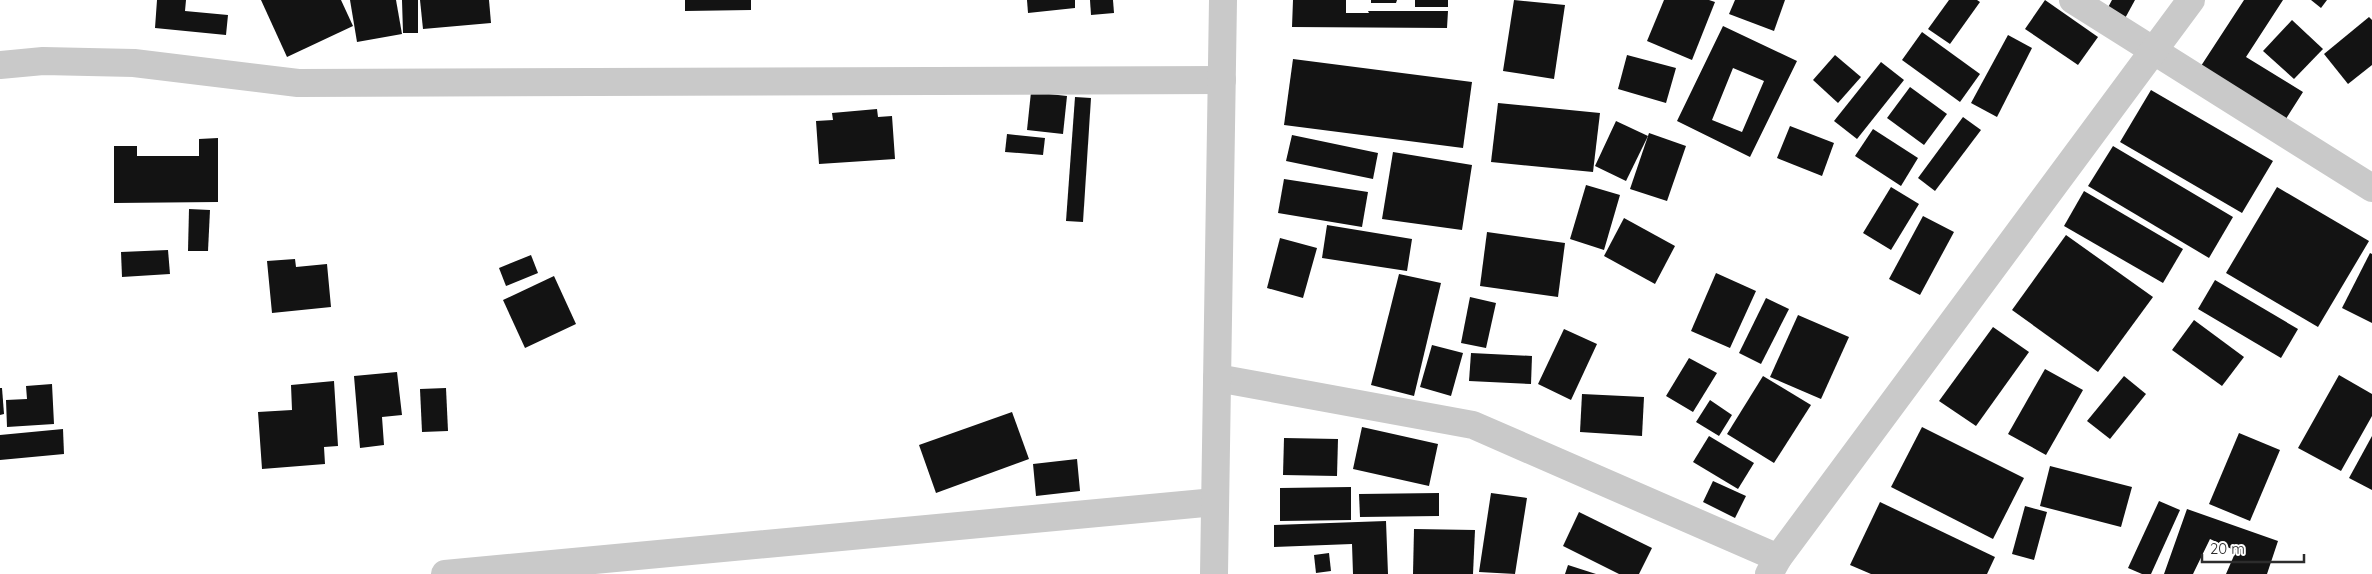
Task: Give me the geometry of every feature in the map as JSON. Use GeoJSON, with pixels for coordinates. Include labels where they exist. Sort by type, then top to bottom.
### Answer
{"type":"FeatureCollection","features":[{"type":"Feature","properties":{"kind":"street"},"geometry":{"type":"LineString","coordinates":[[1214,574],[1223,0]]}},
{"type":"Feature","properties":{"kind":"street"},"geometry":{"type":"LineString","coordinates":[[2073,0],[2372,188]]}},
{"type":"Feature","properties":{"kind":"street"},"geometry":{"type":"LineString","coordinates":[[1217,378],[1473,425],[1774,566],[2191,0]]}},
{"type":"Feature","properties":{"kind":"street"},"geometry":{"type":"LineString","coordinates":[[0,65],[43,61],[134,62],[298,83],[1222,80]]}},
{"type":"Feature","properties":{"kind":"street"},"geometry":{"type":"LineString","coordinates":[[444,574],[1215,502]]}},
{"type":"Feature","properties":{"kind":"building"},"geometry":{"type":"Polygon","coordinates":[[[157,0],[186,0],[185,11],[228,15],[226,35],[155,28],[157,0]]]}},
{"type":"Feature","properties":{"kind":"building"},"geometry":{"type":"Polygon","coordinates":[[[261,0],[341,0],[353,26],[287,57],[261,0]]]}},
{"type":"Feature","properties":{"kind":"building"},"geometry":{"type":"Polygon","coordinates":[[[350,0],[396,0],[402,34],[357,42],[350,0]]]}},
{"type":"Feature","properties":{"kind":"building"},"geometry":{"type":"Polygon","coordinates":[[[402,0],[418,0],[418,33],[403,33],[402,0]]]}},
{"type":"Feature","properties":{"kind":"building"},"geometry":{"type":"Polygon","coordinates":[[[420,0],[489,0],[491,23],[423,29],[420,0]]]}},
{"type":"Feature","properties":{"kind":"building"},"geometry":{"type":"Polygon","coordinates":[[[685,0],[751,0],[751,10],[685,11],[685,0]]]}},
{"type":"Feature","properties":{"kind":"building"},"geometry":{"type":"Polygon","coordinates":[[[1027,0],[1075,0],[1075,8],[1028,13],[1027,0]]]}},
{"type":"Feature","properties":{"kind":"building"},"geometry":{"type":"Polygon","coordinates":[[[1090,0],[1113,0],[1114,13],[1091,15],[1090,0]]]}},
{"type":"Feature","properties":{"kind":"building"},"geometry":{"type":"Polygon","coordinates":[[[1293,0],[1346,0],[1346,13],[1369,13],[1368,11],[1448,11],[1447,28],[1292,27],[1293,0]]]}},
{"type":"Feature","properties":{"kind":"building"},"geometry":{"type":"Polygon","coordinates":[[[1371,0],[1397,0],[1396,3],[1371,3],[1371,0]]]}},
{"type":"Feature","properties":{"kind":"building"},"geometry":{"type":"Polygon","coordinates":[[[1415,0],[1448,0],[1448,7],[1415,7],[1415,0]]]}},
{"type":"Feature","properties":{"kind":"building"},"geometry":{"type":"Polygon","coordinates":[[[1514,0],[1565,5],[1554,79],[1503,71],[1514,0]]]}},
{"type":"Feature","properties":{"kind":"building"},"geometry":{"type":"Polygon","coordinates":[[[1664,0],[1709,0],[1715,2],[1692,60],[1647,41],[1664,0]]]}},
{"type":"Feature","properties":{"kind":"building"},"geometry":{"type":"Polygon","coordinates":[[[1735,0],[1785,0],[1774,31],[1729,14],[1735,0]]]}},
{"type":"Feature","properties":{"kind":"building"},"geometry":{"type":"Polygon","coordinates":[[[1949,0],[1977,0],[1980,2],[1950,44],[1928,29],[1949,0]]]}},
{"type":"Feature","properties":{"kind":"building"},"geometry":{"type":"Polygon","coordinates":[[[2045,0],[2098,37],[2078,65],[2025,29],[2045,0]]]}},
{"type":"Feature","properties":{"kind":"building"},"geometry":{"type":"Polygon","coordinates":[[[2112,0],[2135,0],[2123,22],[2105,13],[2112,0]]]}},
{"type":"Feature","properties":{"kind":"building"},"geometry":{"type":"Polygon","coordinates":[[[2244,0],[2283,0],[2246,57],[2303,92],[2284,122],[2199,69],[2244,0]]]}},
{"type":"Feature","properties":{"kind":"building"},"geometry":{"type":"Polygon","coordinates":[[[2311,0],[2327,0],[2321,8],[2311,0]]]}},
{"type":"Feature","properties":{"kind":"building"},"geometry":{"type":"Polygon","coordinates":[[[2369,17],[2372,20],[2372,65],[2348,84],[2324,54],[2369,17]]]}},
{"type":"Feature","properties":{"kind":"building"},"geometry":{"type":"Polygon","coordinates":[[[2292,20],[2323,49],[2294,79],[2263,51],[2292,20]]]}},
{"type":"Feature","properties":{"kind":"building"},"geometry":{"type":"Polygon","coordinates":[[[1723,26],[1797,61],[1750,157],[1677,121],[1723,26]],[[1733,68],[1712,120],[1742,132],[1764,81],[1733,68]]]}},
{"type":"Feature","properties":{"kind":"building"},"geometry":{"type":"Polygon","coordinates":[[[1922,32],[1980,74],[1960,102],[1902,60],[1922,32]]]}},
{"type":"Feature","properties":{"kind":"building"},"geometry":{"type":"Polygon","coordinates":[[[2008,35],[2032,48],[1997,117],[1971,103],[2008,35]]]}},
{"type":"Feature","properties":{"kind":"building"},"geometry":{"type":"Polygon","coordinates":[[[1627,55],[1676,68],[1666,103],[1618,89],[1627,55]]]}},
{"type":"Feature","properties":{"kind":"building"},"geometry":{"type":"Polygon","coordinates":[[[1835,55],[1861,77],[1838,103],[1813,80],[1835,55]]]}},
{"type":"Feature","properties":{"kind":"building"},"geometry":{"type":"Polygon","coordinates":[[[1293,59],[1472,82],[1463,148],[1284,125],[1293,59]]]}},
{"type":"Feature","properties":{"kind":"building"},"geometry":{"type":"Polygon","coordinates":[[[1881,62],[1904,80],[1857,139],[1834,121],[1881,62]]]}},
{"type":"Feature","properties":{"kind":"building"},"geometry":{"type":"Polygon","coordinates":[[[1910,87],[1947,114],[1924,145],[1887,118],[1910,87]]]}},
{"type":"Feature","properties":{"kind":"building"},"geometry":{"type":"Polygon","coordinates":[[[2151,90],[2273,161],[2242,213],[2120,142],[2151,90]]]}},
{"type":"Feature","properties":{"kind":"building"},"geometry":{"type":"Polygon","coordinates":[[[1031,92],[1067,96],[1063,134],[1027,130],[1031,92]]]}},
{"type":"Feature","properties":{"kind":"building"},"geometry":{"type":"Polygon","coordinates":[[[1075,97],[1091,98],[1083,222],[1066,221],[1075,97]]]}},
{"type":"Feature","properties":{"kind":"building"},"geometry":{"type":"Polygon","coordinates":[[[1498,103],[1600,113],[1593,172],[1491,162],[1498,103]]]}},
{"type":"Feature","properties":{"kind":"building"},"geometry":{"type":"Polygon","coordinates":[[[877,109],[878,117],[892,116],[895,159],[819,164],[816,121],[833,120],[832,113],[877,109]]]}},
{"type":"Feature","properties":{"kind":"building"},"geometry":{"type":"Polygon","coordinates":[[[1963,117],[1981,130],[1935,191],[1918,178],[1963,117]]]}},
{"type":"Feature","properties":{"kind":"building"},"geometry":{"type":"Polygon","coordinates":[[[1616,121],[1648,136],[1626,181],[1595,166],[1616,121]]]}},
{"type":"Feature","properties":{"kind":"building"},"geometry":{"type":"Polygon","coordinates":[[[1790,126],[1834,143],[1822,176],[1777,158],[1790,126]]]}},
{"type":"Feature","properties":{"kind":"building"},"geometry":{"type":"Polygon","coordinates":[[[1873,129],[1918,158],[1901,186],[1855,156],[1873,129]]]}},
{"type":"Feature","properties":{"kind":"building"},"geometry":{"type":"Polygon","coordinates":[[[1649,133],[1686,146],[1667,201],[1630,189],[1649,133]]]}},
{"type":"Feature","properties":{"kind":"building"},"geometry":{"type":"Polygon","coordinates":[[[1007,134],[1045,138],[1043,155],[1005,152],[1007,134]]]}},
{"type":"Feature","properties":{"kind":"building"},"geometry":{"type":"Polygon","coordinates":[[[1292,135],[1378,153],[1373,179],[1286,161],[1292,135]]]}},
{"type":"Feature","properties":{"kind":"building"},"geometry":{"type":"Polygon","coordinates":[[[218,138],[218,202],[114,203],[114,146],[137,146],[137,156],[199,156],[199,139],[218,138]]]}},
{"type":"Feature","properties":{"kind":"building"},"geometry":{"type":"Polygon","coordinates":[[[2113,146],[2233,217],[2209,258],[2088,186],[2113,146]]]}},
{"type":"Feature","properties":{"kind":"building"},"geometry":{"type":"Polygon","coordinates":[[[1393,152],[1472,165],[1462,230],[1382,219],[1393,152]]]}},
{"type":"Feature","properties":{"kind":"building"},"geometry":{"type":"Polygon","coordinates":[[[1284,179],[1368,192],[1362,227],[1278,213],[1284,179]]]}},
{"type":"Feature","properties":{"kind":"building"},"geometry":{"type":"Polygon","coordinates":[[[1586,185],[1620,195],[1604,250],[1570,239],[1586,185]]]}},
{"type":"Feature","properties":{"kind":"building"},"geometry":{"type":"Polygon","coordinates":[[[1891,187],[1919,204],[1891,250],[1863,233],[1891,187]]]}},
{"type":"Feature","properties":{"kind":"building"},"geometry":{"type":"Polygon","coordinates":[[[2277,187],[2369,241],[2318,327],[2226,273],[2277,187]]]}},
{"type":"Feature","properties":{"kind":"building"},"geometry":{"type":"Polygon","coordinates":[[[2084,191],[2183,249],[2163,283],[2064,226],[2084,191]]]}},
{"type":"Feature","properties":{"kind":"building"},"geometry":{"type":"Polygon","coordinates":[[[189,209],[210,210],[208,251],[188,251],[189,209]]]}},
{"type":"Feature","properties":{"kind":"building"},"geometry":{"type":"Polygon","coordinates":[[[1923,216],[1954,232],[1920,295],[1889,279],[1923,216]]]}},
{"type":"Feature","properties":{"kind":"building"},"geometry":{"type":"Polygon","coordinates":[[[1624,218],[1675,246],[1655,284],[1604,256],[1624,218]]]}},
{"type":"Feature","properties":{"kind":"building"},"geometry":{"type":"Polygon","coordinates":[[[1327,225],[1412,239],[1407,271],[1322,258],[1327,225]]]}},
{"type":"Feature","properties":{"kind":"building"},"geometry":{"type":"Polygon","coordinates":[[[1487,232],[1565,243],[1558,297],[1480,286],[1487,232]]]}},
{"type":"Feature","properties":{"kind":"building"},"geometry":{"type":"Polygon","coordinates":[[[2066,235],[2153,297],[2098,372],[2012,310],[2066,235]]]}},
{"type":"Feature","properties":{"kind":"building"},"geometry":{"type":"Polygon","coordinates":[[[1280,238],[1317,248],[1303,298],[1267,288],[1280,238]]]}},
{"type":"Feature","properties":{"kind":"building"},"geometry":{"type":"Polygon","coordinates":[[[168,250],[170,274],[122,277],[121,252],[168,250]]]}},
{"type":"Feature","properties":{"kind":"building"},"geometry":{"type":"Polygon","coordinates":[[[2370,253],[2372,254],[2372,323],[2342,308],[2370,253]]]}},
{"type":"Feature","properties":{"kind":"building"},"geometry":{"type":"Polygon","coordinates":[[[531,255],[538,273],[506,286],[499,268],[531,255]]]}},
{"type":"Feature","properties":{"kind":"building"},"geometry":{"type":"Polygon","coordinates":[[[295,259],[296,267],[327,264],[331,307],[272,313],[267,261],[295,259]]]}},
{"type":"Feature","properties":{"kind":"building"},"geometry":{"type":"Polygon","coordinates":[[[1716,273],[1756,291],[1730,348],[1691,331],[1716,273]]]}},
{"type":"Feature","properties":{"kind":"building"},"geometry":{"type":"Polygon","coordinates":[[[1399,274],[1441,283],[1414,396],[1371,385],[1399,274]]]}},
{"type":"Feature","properties":{"kind":"building"},"geometry":{"type":"Polygon","coordinates":[[[554,276],[576,324],[525,348],[503,300],[554,276]]]}},
{"type":"Feature","properties":{"kind":"building"},"geometry":{"type":"Polygon","coordinates":[[[2215,280],[2298,329],[2281,358],[2198,309],[2215,280]]]}},
{"type":"Feature","properties":{"kind":"building"},"geometry":{"type":"Polygon","coordinates":[[[1470,297],[1496,303],[1486,348],[1461,343],[1470,297]]]}},
{"type":"Feature","properties":{"kind":"building"},"geometry":{"type":"Polygon","coordinates":[[[1766,298],[1789,309],[1761,364],[1739,353],[1766,298]]]}},
{"type":"Feature","properties":{"kind":"building"},"geometry":{"type":"Polygon","coordinates":[[[1798,315],[1849,337],[1821,399],[1770,377],[1798,315]]]}},
{"type":"Feature","properties":{"kind":"building"},"geometry":{"type":"Polygon","coordinates":[[[2194,320],[2244,357],[2222,386],[2172,350],[2194,320]]]}},
{"type":"Feature","properties":{"kind":"building"},"geometry":{"type":"Polygon","coordinates":[[[1993,327],[2029,352],[1976,426],[1939,401],[1993,327]]]}},
{"type":"Feature","properties":{"kind":"building"},"geometry":{"type":"Polygon","coordinates":[[[1564,329],[1597,344],[1571,400],[1538,384],[1564,329]]]}},
{"type":"Feature","properties":{"kind":"building"},"geometry":{"type":"Polygon","coordinates":[[[1432,345],[1463,353],[1451,396],[1420,387],[1432,345]]]}},
{"type":"Feature","properties":{"kind":"building"},"geometry":{"type":"Polygon","coordinates":[[[1471,353],[1532,356],[1531,384],[1469,381],[1471,353]]]}},
{"type":"Feature","properties":{"kind":"building"},"geometry":{"type":"Polygon","coordinates":[[[1689,358],[1717,373],[1693,412],[1666,396],[1689,358]]]}},
{"type":"Feature","properties":{"kind":"building"},"geometry":{"type":"Polygon","coordinates":[[[2045,369],[2083,390],[2046,455],[2008,434],[2045,369]]]}},
{"type":"Feature","properties":{"kind":"building"},"geometry":{"type":"Polygon","coordinates":[[[397,372],[402,415],[382,417],[384,445],[360,448],[354,376],[397,372]]]}},
{"type":"Feature","properties":{"kind":"building"},"geometry":{"type":"Polygon","coordinates":[[[2339,375],[2372,394],[2372,416],[2341,471],[2298,448],[2339,375]]]}},
{"type":"Feature","properties":{"kind":"building"},"geometry":{"type":"Polygon","coordinates":[[[1763,376],[1811,405],[1774,463],[1727,434],[1763,376]]]}},
{"type":"Feature","properties":{"kind":"building"},"geometry":{"type":"Polygon","coordinates":[[[2124,376],[2146,394],[2110,439],[2087,421],[2124,376]]]}},
{"type":"Feature","properties":{"kind":"building"},"geometry":{"type":"Polygon","coordinates":[[[334,381],[338,446],[324,447],[325,464],[262,469],[258,412],[292,410],[291,385],[334,381]]]}},
{"type":"Feature","properties":{"kind":"building"},"geometry":{"type":"Polygon","coordinates":[[[52,384],[54,424],[7,427],[6,400],[27,399],[26,386],[52,384]]]}},
{"type":"Feature","properties":{"kind":"building"},"geometry":{"type":"Polygon","coordinates":[[[0,388],[2,388],[4,414],[0,415],[0,388]]]}},
{"type":"Feature","properties":{"kind":"building"},"geometry":{"type":"Polygon","coordinates":[[[446,388],[448,431],[422,432],[420,389],[446,388]]]}},
{"type":"Feature","properties":{"kind":"building"},"geometry":{"type":"Polygon","coordinates":[[[1582,394],[1644,397],[1642,436],[1580,432],[1582,394]]]}},
{"type":"Feature","properties":{"kind":"building"},"geometry":{"type":"Polygon","coordinates":[[[1710,400],[1732,415],[1719,436],[1696,422],[1710,400]]]}},
{"type":"Feature","properties":{"kind":"building"},"geometry":{"type":"Polygon","coordinates":[[[1012,412],[1029,459],[936,493],[919,445],[1012,412]]]}},
{"type":"Feature","properties":{"kind":"building"},"geometry":{"type":"Polygon","coordinates":[[[1362,427],[1438,444],[1429,486],[1353,469],[1362,427]]]}},
{"type":"Feature","properties":{"kind":"building"},"geometry":{"type":"Polygon","coordinates":[[[1922,427],[2024,478],[1993,539],[1891,487],[1922,427]]]}},
{"type":"Feature","properties":{"kind":"building"},"geometry":{"type":"Polygon","coordinates":[[[63,429],[64,454],[0,460],[0,435],[63,429]]]}},
{"type":"Feature","properties":{"kind":"building"},"geometry":{"type":"Polygon","coordinates":[[[2239,433],[2280,450],[2250,521],[2209,504],[2239,433]]]}},
{"type":"Feature","properties":{"kind":"building"},"geometry":{"type":"Polygon","coordinates":[[[1709,436],[1754,463],[1738,489],[1693,462],[1709,436]]]}},
{"type":"Feature","properties":{"kind":"building"},"geometry":{"type":"Polygon","coordinates":[[[2372,436],[2372,490],[2349,478],[2372,436]]]}},
{"type":"Feature","properties":{"kind":"building"},"geometry":{"type":"Polygon","coordinates":[[[1284,438],[1338,439],[1337,476],[1283,475],[1284,438]]]}},
{"type":"Feature","properties":{"kind":"building"},"geometry":{"type":"Polygon","coordinates":[[[1077,459],[1080,491],[1036,496],[1033,464],[1077,459]]]}},
{"type":"Feature","properties":{"kind":"building"},"geometry":{"type":"Polygon","coordinates":[[[2050,466],[2132,487],[2121,527],[2040,506],[2050,466]]]}},
{"type":"Feature","properties":{"kind":"building"},"geometry":{"type":"Polygon","coordinates":[[[1713,481],[1746,496],[1735,518],[1703,502],[1713,481]]]}},
{"type":"Feature","properties":{"kind":"building"},"geometry":{"type":"Polygon","coordinates":[[[1351,487],[1351,520],[1280,521],[1280,488],[1351,487]]]}},
{"type":"Feature","properties":{"kind":"building"},"geometry":{"type":"Polygon","coordinates":[[[1439,493],[1439,516],[1360,517],[1359,494],[1439,493]]]}},
{"type":"Feature","properties":{"kind":"building"},"geometry":{"type":"Polygon","coordinates":[[[1491,493],[1527,498],[1515,574],[1479,572],[1491,493]]]}},
{"type":"Feature","properties":{"kind":"building"},"geometry":{"type":"Polygon","coordinates":[[[2159,501],[2180,510],[2151,574],[2142,574],[2128,568],[2159,501]]]}},
{"type":"Feature","properties":{"kind":"building"},"geometry":{"type":"Polygon","coordinates":[[[1880,502],[1995,557],[1987,574],[1871,574],[1850,565],[1880,502]]]}},
{"type":"Feature","properties":{"kind":"building"},"geometry":{"type":"Polygon","coordinates":[[[2025,506],[2047,512],[2034,560],[2012,554],[2025,506]]]}},
{"type":"Feature","properties":{"kind":"building"},"geometry":{"type":"Polygon","coordinates":[[[2187,509],[2278,541],[2267,574],[2226,574],[2236,551],[2210,539],[2193,574],[2164,574],[2187,509]]]}},
{"type":"Feature","properties":{"kind":"building"},"geometry":{"type":"Polygon","coordinates":[[[1579,512],[1652,548],[1639,574],[1619,574],[1563,546],[1579,512]]]}},
{"type":"Feature","properties":{"kind":"building"},"geometry":{"type":"Polygon","coordinates":[[[1386,521],[1388,574],[1353,574],[1352,544],[1274,547],[1274,525],[1386,521]]]}},
{"type":"Feature","properties":{"kind":"building"},"geometry":{"type":"Polygon","coordinates":[[[1414,529],[1475,530],[1473,574],[1413,574],[1414,529]]]}},
{"type":"Feature","properties":{"kind":"building"},"geometry":{"type":"Polygon","coordinates":[[[1329,553],[1331,571],[1316,573],[1314,555],[1329,553]]]}},
{"type":"Feature","properties":{"kind":"building"},"geometry":{"type":"Polygon","coordinates":[[[1568,565],[1596,574],[1565,574],[1568,565]]]}}]}
